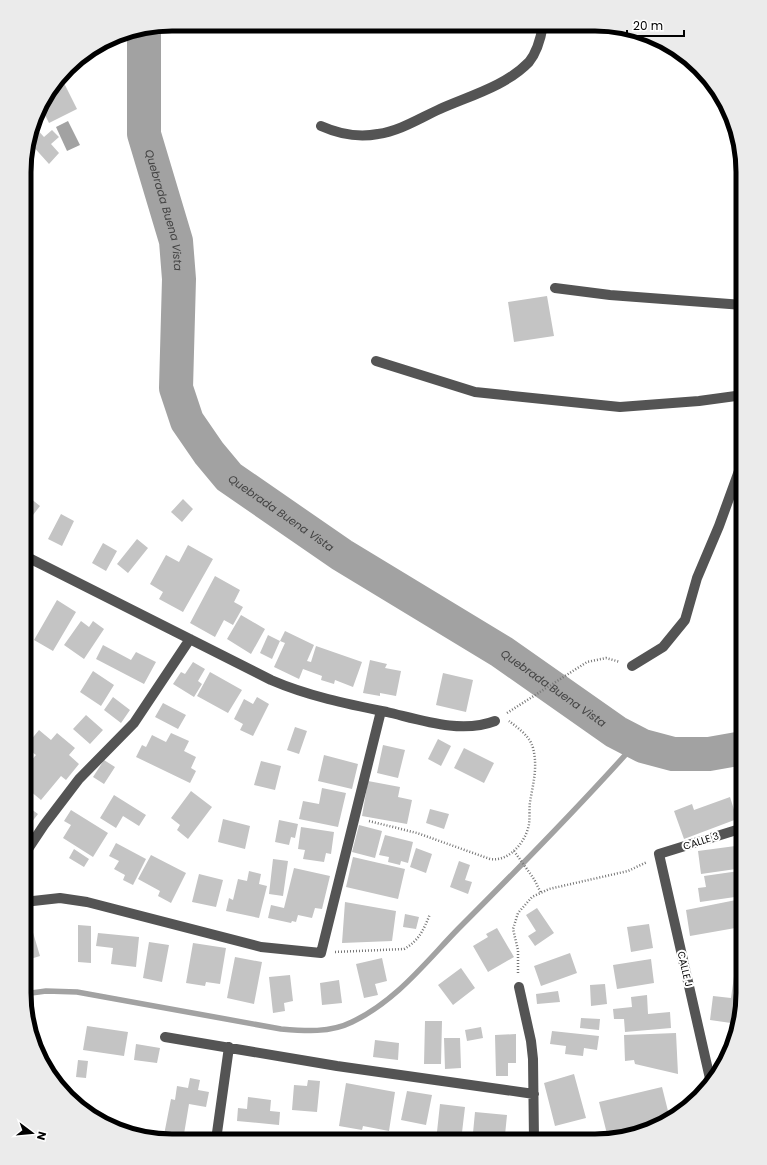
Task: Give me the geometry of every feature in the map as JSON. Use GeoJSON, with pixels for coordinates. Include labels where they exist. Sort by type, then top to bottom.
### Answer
{"type":"FeatureCollection","features":[{"type":"Feature","properties":{"kind":"street"},"geometry":{"type":"LineString","coordinates":[[321,126],[331,131],[352,135],[387,133],[489,88],[510,76],[529,61],[539,42],[542,31]]}},
{"type":"Feature","properties":{"kind":"street"},"geometry":{"type":"LineString","coordinates":[[555,288],[610,295],[736,304]]}},
{"type":"Feature","properties":{"kind":"street"},"geometry":{"type":"LineString","coordinates":[[376,361],[476,392],[620,407],[699,401],[736,396]]}},
{"type":"Feature","properties":{"kind":"street"},"geometry":{"type":"LineString","coordinates":[[632,666],[663,647],[685,620],[697,578],[736,478]]}},
{"type":"Feature","properties":{"kind":"street"},"geometry":{"type":"LineString","coordinates":[[31,559],[190,640],[298,692],[450,726],[483,726],[499,719]]}},
{"type":"Feature","properties":{"kind":"street"},"geometry":{"type":"LineString","coordinates":[[31,844],[79,779],[134,723],[190,640]]}},
{"type":"Feature","properties":{"kind":"street"},"geometry":{"type":"LineString","coordinates":[[31,901],[60,898],[87,902],[261,947],[321,953],[381,711]]}},
{"type":"Feature","properties":{"kind":"street","name":"CALLE 3"},"geometry":{"type":"LineString","coordinates":[[659,854],[736,830]]}},
{"type":"Feature","properties":{"kind":"street","name":"CALLE J"},"geometry":{"type":"LineString","coordinates":[[659,854],[709,1075]]}},
{"type":"Feature","properties":{"kind":"street"},"geometry":{"type":"LineString","coordinates":[[519,987],[531,1040],[534,1094],[534,1134]]}},
{"type":"Feature","properties":{"kind":"street"},"geometry":{"type":"LineString","coordinates":[[165,1037],[345,1067],[534,1094]]}},
{"type":"Feature","properties":{"kind":"street"},"geometry":{"type":"LineString","coordinates":[[217,1134],[230,1047]]}},
{"type":"Feature","properties":{"kind":"path"},"geometry":{"type":"LineString","coordinates":[[354,817],[417,833],[490,859],[497,860],[506,858],[521,842],[529,824],[535,761],[533,746],[529,740],[499,719],[522,702],[587,662],[606,658],[632,666]]}},
{"type":"Feature","properties":{"kind":"path"},"geometry":{"type":"LineString","coordinates":[[514,850],[534,879],[541,893]]}},
{"type":"Feature","properties":{"kind":"path"},"geometry":{"type":"LineString","coordinates":[[519,987],[518,950],[513,929],[518,913],[532,897],[549,889],[628,871],[659,854]]}},
{"type":"Feature","properties":{"kind":"path"},"geometry":{"type":"LineString","coordinates":[[321,953],[404,949],[413,944],[419,938],[430,914]]}},
{"type":"Feature","properties":{"kind":"shaded area"},"geometry":{"type":"Polygon","coordinates":[[[68,121],[80,145],[67,151],[56,127],[68,121]]]}},
{"type":"Feature","properties":{"kind":"building"},"geometry":{"type":"Polygon","coordinates":[[[63,82],[77,109],[49,123],[44,114],[50,101],[63,82]]]}},
{"type":"Feature","properties":{"kind":"building"},"geometry":{"type":"Polygon","coordinates":[[[37,130],[44,137],[52,130],[59,137],[51,144],[59,153],[49,164],[33,147],[37,130]]]}},
{"type":"Feature","properties":{"kind":"building"},"geometry":{"type":"Polygon","coordinates":[[[547,296],[554,336],[514,342],[508,302],[547,296]]]}},
{"type":"Feature","properties":{"kind":"building"},"geometry":{"type":"Polygon","coordinates":[[[31,499],[40,506],[33,515],[31,514],[31,499]]]}},
{"type":"Feature","properties":{"kind":"building"},"geometry":{"type":"Polygon","coordinates":[[[183,499],[193,509],[182,522],[171,512],[183,499]]]}},
{"type":"Feature","properties":{"kind":"building"},"geometry":{"type":"Polygon","coordinates":[[[61,514],[74,521],[62,546],[48,539],[61,514]]]}},
{"type":"Feature","properties":{"kind":"building"},"geometry":{"type":"Polygon","coordinates":[[[137,539],[148,548],[128,573],[117,564],[137,539]]]}},
{"type":"Feature","properties":{"kind":"building"},"geometry":{"type":"Polygon","coordinates":[[[103,543],[117,551],[106,571],[92,563],[103,543]]]}},
{"type":"Feature","properties":{"kind":"building"},"geometry":{"type":"Polygon","coordinates":[[[188,545],[213,559],[183,612],[159,599],[163,592],[150,584],[166,555],[179,562],[188,545]]]}},
{"type":"Feature","properties":{"kind":"building"},"geometry":{"type":"Polygon","coordinates":[[[215,576],[240,590],[234,602],[243,607],[233,625],[224,620],[215,637],[190,623],[215,576]]]}},
{"type":"Feature","properties":{"kind":"building"},"geometry":{"type":"Polygon","coordinates":[[[57,600],[76,612],[53,651],[34,640],[57,600]]]}},
{"type":"Feature","properties":{"kind":"building"},"geometry":{"type":"Polygon","coordinates":[[[241,615],[265,629],[251,654],[227,639],[241,615]]]}},
{"type":"Feature","properties":{"kind":"building"},"geometry":{"type":"Polygon","coordinates":[[[81,621],[89,627],[93,621],[104,629],[84,659],[64,645],[81,621]]]}},
{"type":"Feature","properties":{"kind":"building"},"geometry":{"type":"Polygon","coordinates":[[[285,631],[314,645],[307,661],[311,662],[316,646],[362,662],[353,687],[335,680],[334,684],[321,680],[322,676],[303,669],[299,679],[274,667],[285,643],[280,641],[285,631]]]}},
{"type":"Feature","properties":{"kind":"building"},"geometry":{"type":"Polygon","coordinates":[[[268,635],[280,641],[272,659],[260,653],[268,635]]]}},
{"type":"Feature","properties":{"kind":"building"},"geometry":{"type":"Polygon","coordinates":[[[103,645],[131,660],[136,652],[156,662],[144,684],[96,659],[103,645]]]}},
{"type":"Feature","properties":{"kind":"building"},"geometry":{"type":"Polygon","coordinates":[[[370,660],[387,664],[385,668],[401,671],[396,696],[380,693],[380,696],[363,693],[370,660]]]}},
{"type":"Feature","properties":{"kind":"building"},"geometry":{"type":"Polygon","coordinates":[[[193,662],[205,669],[198,681],[202,684],[194,697],[173,684],[181,672],[185,674],[193,662]]]}},
{"type":"Feature","properties":{"kind":"building"},"geometry":{"type":"Polygon","coordinates":[[[93,671],[114,685],[101,706],[80,692],[93,671]]]}},
{"type":"Feature","properties":{"kind":"building"},"geometry":{"type":"Polygon","coordinates":[[[210,672],[242,690],[228,713],[197,696],[210,672]]]}},
{"type":"Feature","properties":{"kind":"building"},"geometry":{"type":"Polygon","coordinates":[[[443,673],[473,680],[466,712],[436,705],[443,673]]]}},
{"type":"Feature","properties":{"kind":"building"},"geometry":{"type":"Polygon","coordinates":[[[113,697],[130,710],[121,723],[104,710],[113,697]]]}},
{"type":"Feature","properties":{"kind":"building"},"geometry":{"type":"Polygon","coordinates":[[[257,697],[269,704],[253,736],[240,730],[243,724],[234,719],[244,699],[253,704],[257,697]]]}},
{"type":"Feature","properties":{"kind":"building"},"geometry":{"type":"Polygon","coordinates":[[[163,703],[186,715],[178,729],[155,717],[163,703]]]}},
{"type":"Feature","properties":{"kind":"building"},"geometry":{"type":"Polygon","coordinates":[[[86,715],[103,730],[90,744],[73,729],[86,715]]]}},
{"type":"Feature","properties":{"kind":"building"},"geometry":{"type":"Polygon","coordinates":[[[295,727],[307,731],[299,754],[287,750],[295,727]]]}},
{"type":"Feature","properties":{"kind":"building"},"geometry":{"type":"Polygon","coordinates":[[[39,730],[51,740],[57,733],[75,748],[69,755],[79,764],[66,780],[61,776],[41,800],[31,792],[31,761],[36,755],[31,751],[31,740],[39,730]]]}},
{"type":"Feature","properties":{"kind":"building"},"geometry":{"type":"Polygon","coordinates":[[[171,733],[189,741],[184,751],[196,757],[191,768],[196,771],[190,783],[136,757],[142,745],[146,747],[152,735],[166,742],[171,733]]]}},
{"type":"Feature","properties":{"kind":"building"},"geometry":{"type":"Polygon","coordinates":[[[438,739],[451,746],[441,766],[428,759],[438,739]]]}},
{"type":"Feature","properties":{"kind":"building"},"geometry":{"type":"Polygon","coordinates":[[[383,745],[405,750],[398,778],[377,773],[383,745]]]}},
{"type":"Feature","properties":{"kind":"building"},"geometry":{"type":"Polygon","coordinates":[[[464,748],[494,763],[484,783],[454,768],[464,748]]]}},
{"type":"Feature","properties":{"kind":"building"},"geometry":{"type":"Polygon","coordinates":[[[324,755],[358,764],[352,789],[318,781],[324,755]]]}},
{"type":"Feature","properties":{"kind":"building"},"geometry":{"type":"Polygon","coordinates":[[[104,760],[115,767],[104,784],[93,777],[104,760]]]}},
{"type":"Feature","properties":{"kind":"building"},"geometry":{"type":"Polygon","coordinates":[[[261,761],[281,766],[275,790],[254,785],[261,761]]]}},
{"type":"Feature","properties":{"kind":"building"},"geometry":{"type":"Polygon","coordinates":[[[368,781],[400,787],[398,797],[412,800],[407,824],[362,816],[368,781]]]}},
{"type":"Feature","properties":{"kind":"building"},"geometry":{"type":"Polygon","coordinates":[[[322,788],[346,793],[338,827],[299,819],[303,801],[319,804],[322,788]]]}},
{"type":"Feature","properties":{"kind":"building"},"geometry":{"type":"Polygon","coordinates":[[[191,791],[212,807],[188,839],[177,830],[180,825],[171,818],[191,791]]]}},
{"type":"Feature","properties":{"kind":"building"},"geometry":{"type":"Polygon","coordinates":[[[114,795],[146,815],[139,826],[123,816],[116,828],[100,818],[114,795]]]}},
{"type":"Feature","properties":{"kind":"building"},"geometry":{"type":"Polygon","coordinates":[[[730,797],[736,819],[684,839],[674,811],[692,804],[694,810],[730,797]]]}},
{"type":"Feature","properties":{"kind":"building"},"geometry":{"type":"Polygon","coordinates":[[[31,809],[38,814],[31,823],[31,809]]]}},
{"type":"Feature","properties":{"kind":"building"},"geometry":{"type":"Polygon","coordinates":[[[430,809],[449,814],[444,829],[426,823],[430,809]]]}},
{"type":"Feature","properties":{"kind":"building"},"geometry":{"type":"Polygon","coordinates":[[[71,810],[108,833],[93,857],[63,838],[71,825],[64,821],[71,810]]]}},
{"type":"Feature","properties":{"kind":"building"},"geometry":{"type":"Polygon","coordinates":[[[223,819],[250,826],[245,849],[218,842],[223,819]]]}},
{"type":"Feature","properties":{"kind":"building"},"geometry":{"type":"Polygon","coordinates":[[[279,820],[298,824],[295,838],[291,837],[289,845],[275,842],[279,820]]]}},
{"type":"Feature","properties":{"kind":"building"},"geometry":{"type":"Polygon","coordinates":[[[359,825],[382,831],[375,858],[352,852],[359,825]]]}},
{"type":"Feature","properties":{"kind":"building"},"geometry":{"type":"Polygon","coordinates":[[[301,827],[334,832],[331,854],[326,853],[324,862],[303,859],[305,850],[298,849],[301,827]]]}},
{"type":"Feature","properties":{"kind":"building"},"geometry":{"type":"Polygon","coordinates":[[[385,835],[413,842],[408,863],[401,861],[400,865],[388,862],[389,857],[379,855],[385,835]]]}},
{"type":"Feature","properties":{"kind":"building"},"geometry":{"type":"Polygon","coordinates":[[[116,843],[146,859],[133,885],[123,880],[125,875],[114,869],[119,861],[109,856],[116,843]]]}},
{"type":"Feature","properties":{"kind":"building"},"geometry":{"type":"Polygon","coordinates":[[[736,846],[736,869],[701,874],[698,851],[736,846]]]}},
{"type":"Feature","properties":{"kind":"building"},"geometry":{"type":"Polygon","coordinates":[[[416,848],[432,854],[426,873],[410,867],[416,848]]]}},
{"type":"Feature","properties":{"kind":"building"},"geometry":{"type":"Polygon","coordinates":[[[74,849],[89,859],[84,867],[69,858],[74,849]]]}},
{"type":"Feature","properties":{"kind":"building"},"geometry":{"type":"Polygon","coordinates":[[[151,855],[186,873],[171,903],[158,896],[160,891],[138,879],[151,855]]]}},
{"type":"Feature","properties":{"kind":"building"},"geometry":{"type":"Polygon","coordinates":[[[353,857],[405,869],[398,899],[346,887],[353,857]]]}},
{"type":"Feature","properties":{"kind":"building"},"geometry":{"type":"Polygon","coordinates":[[[273,859],[288,861],[283,896],[269,894],[273,859]]]}},
{"type":"Feature","properties":{"kind":"building"},"geometry":{"type":"Polygon","coordinates":[[[459,861],[470,865],[465,880],[472,882],[468,894],[450,887],[459,861]]]}},
{"type":"Feature","properties":{"kind":"building"},"geometry":{"type":"Polygon","coordinates":[[[294,868],[330,876],[322,909],[315,908],[312,918],[298,915],[296,922],[292,921],[291,923],[268,918],[271,905],[284,908],[294,868]]]}},
{"type":"Feature","properties":{"kind":"building"},"geometry":{"type":"Polygon","coordinates":[[[249,871],[261,874],[259,884],[267,886],[259,918],[226,911],[229,898],[233,900],[238,879],[247,881],[249,871]]]}},
{"type":"Feature","properties":{"kind":"building"},"geometry":{"type":"Polygon","coordinates":[[[736,871],[736,897],[700,902],[698,888],[706,887],[704,876],[736,871]]]}},
{"type":"Feature","properties":{"kind":"building"},"geometry":{"type":"Polygon","coordinates":[[[199,874],[223,880],[216,907],[192,902],[199,874]]]}},
{"type":"Feature","properties":{"kind":"building"},"geometry":{"type":"Polygon","coordinates":[[[736,900],[736,928],[690,936],[686,910],[736,900]]]}},
{"type":"Feature","properties":{"kind":"building"},"geometry":{"type":"Polygon","coordinates":[[[345,902],[396,911],[392,941],[342,943],[345,902]]]}},
{"type":"Feature","properties":{"kind":"building"},"geometry":{"type":"Polygon","coordinates":[[[537,908],[554,933],[535,946],[528,936],[536,931],[526,915],[537,908]]]}},
{"type":"Feature","properties":{"kind":"building"},"geometry":{"type":"Polygon","coordinates":[[[405,914],[419,917],[416,929],[403,927],[405,914]]]}},
{"type":"Feature","properties":{"kind":"building"},"geometry":{"type":"Polygon","coordinates":[[[649,924],[653,948],[631,952],[627,927],[649,924]]]}},
{"type":"Feature","properties":{"kind":"building"},"geometry":{"type":"Polygon","coordinates":[[[78,925],[91,926],[91,963],[78,962],[78,925]]]}},
{"type":"Feature","properties":{"kind":"building"},"geometry":{"type":"Polygon","coordinates":[[[31,926],[40,956],[31,959],[31,926]]]}},
{"type":"Feature","properties":{"kind":"building"},"geometry":{"type":"Polygon","coordinates":[[[497,928],[514,957],[488,972],[473,946],[488,937],[486,934],[497,928]]]}},
{"type":"Feature","properties":{"kind":"building"},"geometry":{"type":"Polygon","coordinates":[[[98,933],[139,937],[136,967],[111,964],[113,948],[96,946],[98,933]]]}},
{"type":"Feature","properties":{"kind":"building"},"geometry":{"type":"Polygon","coordinates":[[[149,942],[169,945],[162,982],[143,978],[149,942]]]}},
{"type":"Feature","properties":{"kind":"building"},"geometry":{"type":"Polygon","coordinates":[[[193,943],[226,948],[220,984],[206,982],[205,986],[186,983],[193,943]]]}},
{"type":"Feature","properties":{"kind":"building"},"geometry":{"type":"Polygon","coordinates":[[[570,953],[577,973],[541,986],[534,966],[570,953]]]}},
{"type":"Feature","properties":{"kind":"building"},"geometry":{"type":"Polygon","coordinates":[[[235,957],[262,962],[254,1004],[227,998],[235,957]]]}},
{"type":"Feature","properties":{"kind":"building"},"geometry":{"type":"Polygon","coordinates":[[[382,958],[387,981],[375,984],[378,995],[364,998],[356,964],[382,958]]]}},
{"type":"Feature","properties":{"kind":"building"},"geometry":{"type":"Polygon","coordinates":[[[651,959],[654,983],[617,989],[613,965],[651,959]]]}},
{"type":"Feature","properties":{"kind":"building"},"geometry":{"type":"Polygon","coordinates":[[[461,968],[475,988],[453,1005],[438,985],[461,968]]]}},
{"type":"Feature","properties":{"kind":"building"},"geometry":{"type":"Polygon","coordinates":[[[736,969],[736,1002],[732,1023],[710,1020],[713,996],[731,998],[736,969]]]}},
{"type":"Feature","properties":{"kind":"building"},"geometry":{"type":"Polygon","coordinates":[[[290,975],[293,1001],[284,1003],[285,1011],[273,1013],[269,977],[290,975]]]}},
{"type":"Feature","properties":{"kind":"building"},"geometry":{"type":"Polygon","coordinates":[[[339,980],[342,1003],[322,1005],[320,983],[339,980]]]}},
{"type":"Feature","properties":{"kind":"building"},"geometry":{"type":"Polygon","coordinates":[[[605,984],[607,1004],[591,1006],[590,985],[605,984]]]}},
{"type":"Feature","properties":{"kind":"building"},"geometry":{"type":"Polygon","coordinates":[[[558,991],[560,1002],[537,1004],[536,994],[558,991]]]}},
{"type":"Feature","properties":{"kind":"building"},"geometry":{"type":"Polygon","coordinates":[[[647,995],[648,1014],[670,1012],[671,1028],[625,1032],[624,1019],[614,1019],[613,1009],[632,1007],[631,997],[647,995]]]}},
{"type":"Feature","properties":{"kind":"building"},"geometry":{"type":"Polygon","coordinates":[[[581,1018],[600,1019],[599,1030],[580,1028],[581,1018]]]}},
{"type":"Feature","properties":{"kind":"building"},"geometry":{"type":"Polygon","coordinates":[[[425,1021],[442,1021],[441,1064],[424,1064],[425,1021]]]}},
{"type":"Feature","properties":{"kind":"building"},"geometry":{"type":"Polygon","coordinates":[[[87,1026],[128,1032],[124,1056],[83,1050],[87,1026]]]}},
{"type":"Feature","properties":{"kind":"building"},"geometry":{"type":"Polygon","coordinates":[[[481,1027],[483,1038],[467,1041],[465,1030],[481,1027]]]}},
{"type":"Feature","properties":{"kind":"building"},"geometry":{"type":"Polygon","coordinates":[[[552,1031],[599,1036],[597,1050],[584,1048],[583,1056],[565,1054],[566,1046],[550,1044],[552,1031]]]}},
{"type":"Feature","properties":{"kind":"building"},"geometry":{"type":"Polygon","coordinates":[[[676,1033],[678,1074],[635,1064],[634,1060],[625,1061],[624,1035],[676,1033]]]}},
{"type":"Feature","properties":{"kind":"building"},"geometry":{"type":"Polygon","coordinates":[[[516,1034],[516,1063],[508,1063],[508,1076],[496,1076],[495,1035],[516,1034]]]}},
{"type":"Feature","properties":{"kind":"building"},"geometry":{"type":"Polygon","coordinates":[[[444,1038],[460,1038],[461,1068],[445,1069],[444,1038]]]}},
{"type":"Feature","properties":{"kind":"building"},"geometry":{"type":"Polygon","coordinates":[[[375,1040],[399,1043],[398,1060],[373,1057],[375,1040]]]}},
{"type":"Feature","properties":{"kind":"building"},"geometry":{"type":"Polygon","coordinates":[[[136,1044],[160,1048],[157,1063],[134,1060],[136,1044]]]}},
{"type":"Feature","properties":{"kind":"building"},"geometry":{"type":"Polygon","coordinates":[[[78,1060],[88,1061],[86,1078],[76,1077],[78,1060]]]}},
{"type":"Feature","properties":{"kind":"building"},"geometry":{"type":"Polygon","coordinates":[[[574,1074],[586,1118],[555,1126],[544,1083],[574,1074]]]}},
{"type":"Feature","properties":{"kind":"building"},"geometry":{"type":"Polygon","coordinates":[[[190,1078],[200,1080],[198,1090],[209,1092],[206,1107],[189,1104],[184,1134],[164,1134],[171,1099],[175,1100],[177,1086],[188,1088],[190,1078]]]}},
{"type":"Feature","properties":{"kind":"building"},"geometry":{"type":"Polygon","coordinates":[[[308,1080],[320,1081],[317,1112],[292,1110],[294,1085],[307,1086],[308,1080]]]}},
{"type":"Feature","properties":{"kind":"building"},"geometry":{"type":"Polygon","coordinates":[[[346,1083],[395,1092],[389,1131],[363,1126],[362,1130],[339,1126],[346,1083]]]}},
{"type":"Feature","properties":{"kind":"building"},"geometry":{"type":"Polygon","coordinates":[[[662,1087],[669,1113],[640,1127],[607,1134],[599,1102],[662,1087]]]}},
{"type":"Feature","properties":{"kind":"building"},"geometry":{"type":"Polygon","coordinates":[[[407,1091],[432,1095],[426,1125],[401,1120],[407,1091]]]}},
{"type":"Feature","properties":{"kind":"building"},"geometry":{"type":"Polygon","coordinates":[[[248,1097],[271,1100],[270,1111],[280,1112],[279,1125],[237,1121],[238,1108],[247,1109],[248,1097]]]}},
{"type":"Feature","properties":{"kind":"building"},"geometry":{"type":"Polygon","coordinates":[[[440,1104],[465,1107],[462,1134],[437,1134],[440,1104]]]}},
{"type":"Feature","properties":{"kind":"building"},"geometry":{"type":"Polygon","coordinates":[[[475,1112],[507,1115],[505,1134],[473,1133],[475,1112]]]}},
{"type":"Feature","properties":{"kind":"waterway","name":"Quebrada Buena Vista"},"geometry":{"type":"LineString","coordinates":[[144,34],[144,134],[176,241],[179,279],[176,388],[187,421],[209,453],[229,477],[342,555],[502,652],[616,732],[643,746],[673,754],[709,754],[736,749]]}},
{"type":"Feature","properties":{"kind":"waterway"},"geometry":{"type":"LineString","coordinates":[[31,993],[46,991],[77,992],[281,1029],[326,1030],[344,1026],[368,1013],[382,1003],[422,968],[458,929],[571,814],[636,743]]}}]}
